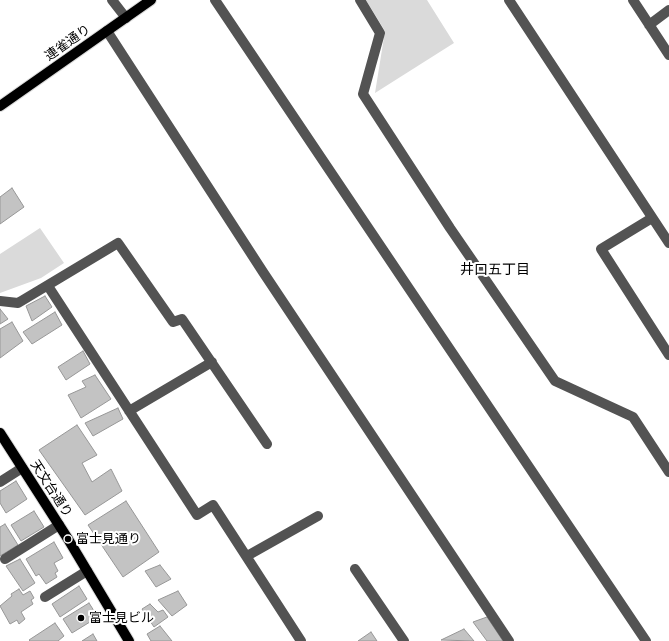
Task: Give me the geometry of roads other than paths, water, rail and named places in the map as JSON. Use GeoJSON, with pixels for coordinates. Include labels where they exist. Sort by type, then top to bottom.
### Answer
{"type":"FeatureCollection","features":[{"type":"Feature","properties":{"kind":"main road","name":"連雀通り"},"geometry":{"type":"LineString","coordinates":[[0,106],[151,0]]}},
{"type":"Feature","properties":{"kind":"main road","name":"天文台通り"},"geometry":{"type":"LineString","coordinates":[[0,433],[59,525],[129,641]]}},
{"type":"Feature","properties":{"kind":"street"},"geometry":{"type":"LineString","coordinates":[[112,0],[126,18]]}},
{"type":"Feature","properties":{"kind":"street"},"geometry":{"type":"LineString","coordinates":[[215,0],[646,641]]}},
{"type":"Feature","properties":{"kind":"street"},"geometry":{"type":"LineString","coordinates":[[360,0],[380,33],[363,94],[450,228],[554,381],[633,417],[669,472]]}},
{"type":"Feature","properties":{"kind":"street"},"geometry":{"type":"LineString","coordinates":[[509,0],[669,243]]}},
{"type":"Feature","properties":{"kind":"street"},"geometry":{"type":"LineString","coordinates":[[633,0],[669,55]]}},
{"type":"Feature","properties":{"kind":"street"},"geometry":{"type":"LineString","coordinates":[[649,25],[669,10]]}},
{"type":"Feature","properties":{"kind":"street"},"geometry":{"type":"LineString","coordinates":[[107,31],[263,272],[509,641]]}},
{"type":"Feature","properties":{"kind":"street"},"geometry":{"type":"LineString","coordinates":[[652,218],[601,249],[669,355]]}},
{"type":"Feature","properties":{"kind":"street"},"geometry":{"type":"LineString","coordinates":[[0,300],[18,304],[118,243],[173,322],[182,319],[267,444]]}},
{"type":"Feature","properties":{"kind":"street"},"geometry":{"type":"LineString","coordinates":[[48,286],[197,515],[213,506],[301,641]]}},
{"type":"Feature","properties":{"kind":"street"},"geometry":{"type":"LineString","coordinates":[[129,411],[212,362]]}},
{"type":"Feature","properties":{"kind":"street"},"geometry":{"type":"LineString","coordinates":[[0,482],[22,468]]}},
{"type":"Feature","properties":{"kind":"street"},"geometry":{"type":"LineString","coordinates":[[247,556],[318,516]]}},
{"type":"Feature","properties":{"kind":"street"},"geometry":{"type":"LineString","coordinates":[[5,559],[59,525]]}},
{"type":"Feature","properties":{"kind":"street"},"geometry":{"type":"LineString","coordinates":[[355,569],[404,641]]}},
{"type":"Feature","properties":{"kind":"street"},"geometry":{"type":"LineString","coordinates":[[46,597],[87,571]]}},
{"type":"Feature","properties":{"kind":"place","name":"富士見通り"},"geometry":{"type":"Point","coordinates":[68,539]}},
{"type":"Feature","properties":{"kind":"place","name":"富士見ビル"},"geometry":{"type":"Point","coordinates":[81,618]}},
{"type":"Feature","properties":{"kind":"district","name":"井口五丁目"},"geometry":{"type":"Point","coordinates":[495,270]}}]}
